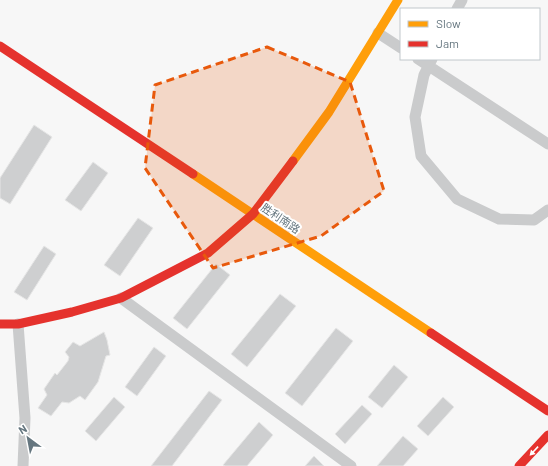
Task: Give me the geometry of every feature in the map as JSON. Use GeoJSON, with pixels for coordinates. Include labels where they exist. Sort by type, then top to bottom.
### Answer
{"type":"FeatureCollection","features":[{"type":"Feature","properties":{"kind":"main road"},"geometry":{"type":"LineString","coordinates":[[0,324],[18,324],[72,312],[121,298],[208,253],[253,214],[277,184],[329,112],[398,0]]}},
{"type":"Feature","properties":{"kind":"main road","name":"胜利南路"},"geometry":{"type":"LineString","coordinates":[[0,46],[548,411]]}},
{"type":"Feature","properties":{"kind":"main road"},"geometry":{"type":"LineString","coordinates":[[519,466],[548,435]]}},
{"type":"Feature","properties":{"kind":"street"},"geometry":{"type":"LineString","coordinates":[[378,33],[400,47]]}},
{"type":"Feature","properties":{"kind":"street"},"geometry":{"type":"LineString","coordinates":[[548,144],[431,62],[424,75],[415,117],[421,156],[457,199],[499,219],[534,220],[548,210]]}},
{"type":"Feature","properties":{"kind":"street"},"geometry":{"type":"LineString","coordinates":[[121,298],[351,466]]}},
{"type":"Feature","properties":{"kind":"street"},"geometry":{"type":"LineString","coordinates":[[18,324],[25,418],[23,466]]}},
{"type":"Feature","properties":{"kind":"highlighted area"},"geometry":{"type":"Polygon","coordinates":[[[267,47],[350,82],[384,191],[321,236],[213,268],[145,168],[155,85],[267,47]]]}},
{"type":"Feature","properties":{"kind":"building"},"geometry":{"type":"Polygon","coordinates":[[[34,125],[52,137],[10,204],[0,198],[0,178],[34,125]]]}},
{"type":"Feature","properties":{"kind":"building"},"geometry":{"type":"Polygon","coordinates":[[[93,162],[108,173],[81,211],[65,200],[93,162]]]}},
{"type":"Feature","properties":{"kind":"building"},"geometry":{"type":"Polygon","coordinates":[[[138,218],[153,228],[120,276],[104,265],[138,218]]]}},
{"type":"Feature","properties":{"kind":"building"},"geometry":{"type":"Polygon","coordinates":[[[44,246],[56,254],[27,300],[14,292],[44,246]]]}},
{"type":"Feature","properties":{"kind":"building"},"geometry":{"type":"Polygon","coordinates":[[[216,264],[230,275],[187,329],[173,318],[216,264]]]}},
{"type":"Feature","properties":{"kind":"building"},"geometry":{"type":"Polygon","coordinates":[[[280,294],[296,306],[247,367],[231,354],[280,294]]]}},
{"type":"Feature","properties":{"kind":"building"},"geometry":{"type":"Polygon","coordinates":[[[336,328],[353,341],[302,406],[285,393],[336,328]]]}},
{"type":"Feature","properties":{"kind":"building"},"geometry":{"type":"Polygon","coordinates":[[[104,332],[110,355],[106,356],[98,382],[85,400],[80,396],[69,403],[62,402],[51,416],[38,408],[47,395],[44,389],[55,373],[57,375],[68,361],[69,357],[65,352],[73,342],[80,346],[104,332]]]}},
{"type":"Feature","properties":{"kind":"building"},"geometry":{"type":"Polygon","coordinates":[[[154,347],[166,356],[137,396],[125,387],[154,347]]]}},
{"type":"Feature","properties":{"kind":"building"},"geometry":{"type":"Polygon","coordinates":[[[394,365],[408,377],[382,408],[368,397],[394,365]]]}},
{"type":"Feature","properties":{"kind":"building"},"geometry":{"type":"Polygon","coordinates":[[[209,391],[222,400],[172,466],[151,466],[209,391]]]}},
{"type":"Feature","properties":{"kind":"building"},"geometry":{"type":"Polygon","coordinates":[[[114,397],[125,407],[96,441],[85,431],[114,397]]]}},
{"type":"Feature","properties":{"kind":"building"},"geometry":{"type":"Polygon","coordinates":[[[443,397],[454,407],[428,436],[417,426],[443,397]]]}},
{"type":"Feature","properties":{"kind":"building"},"geometry":{"type":"Polygon","coordinates":[[[362,405],[372,414],[345,444],[335,434],[362,405]]]}},
{"type":"Feature","properties":{"kind":"building"},"geometry":{"type":"Polygon","coordinates":[[[259,422],[273,435],[247,466],[223,465],[259,422]]]}},
{"type":"Feature","properties":{"kind":"building"},"geometry":{"type":"Polygon","coordinates":[[[403,436],[418,449],[403,466],[377,466],[403,436]]]}},
{"type":"Feature","properties":{"kind":"building"},"geometry":{"type":"Polygon","coordinates":[[[314,456],[324,466],[305,466],[314,456]]]}},
{"type":"Feature","properties":{"kind":"traffic: slow"},"geometry":{"type":"LineString","coordinates":[[293,161],[329,112],[398,0]]}},
{"type":"Feature","properties":{"kind":"traffic: slow"},"geometry":{"type":"LineString","coordinates":[[193,174],[431,333]]}},
{"type":"Feature","properties":{"kind":"traffic: jam"},"geometry":{"type":"LineString","coordinates":[[0,46],[193,174]]}},
{"type":"Feature","properties":{"kind":"traffic: jam"},"geometry":{"type":"LineString","coordinates":[[0,324],[18,324],[72,312],[121,298],[208,253],[253,214],[293,161]]}},
{"type":"Feature","properties":{"kind":"traffic: jam"},"geometry":{"type":"LineString","coordinates":[[431,333],[548,411]]}},
{"type":"Feature","properties":{"kind":"traffic: jam"},"geometry":{"type":"LineString","coordinates":[[519,466],[548,435]]}}]}
